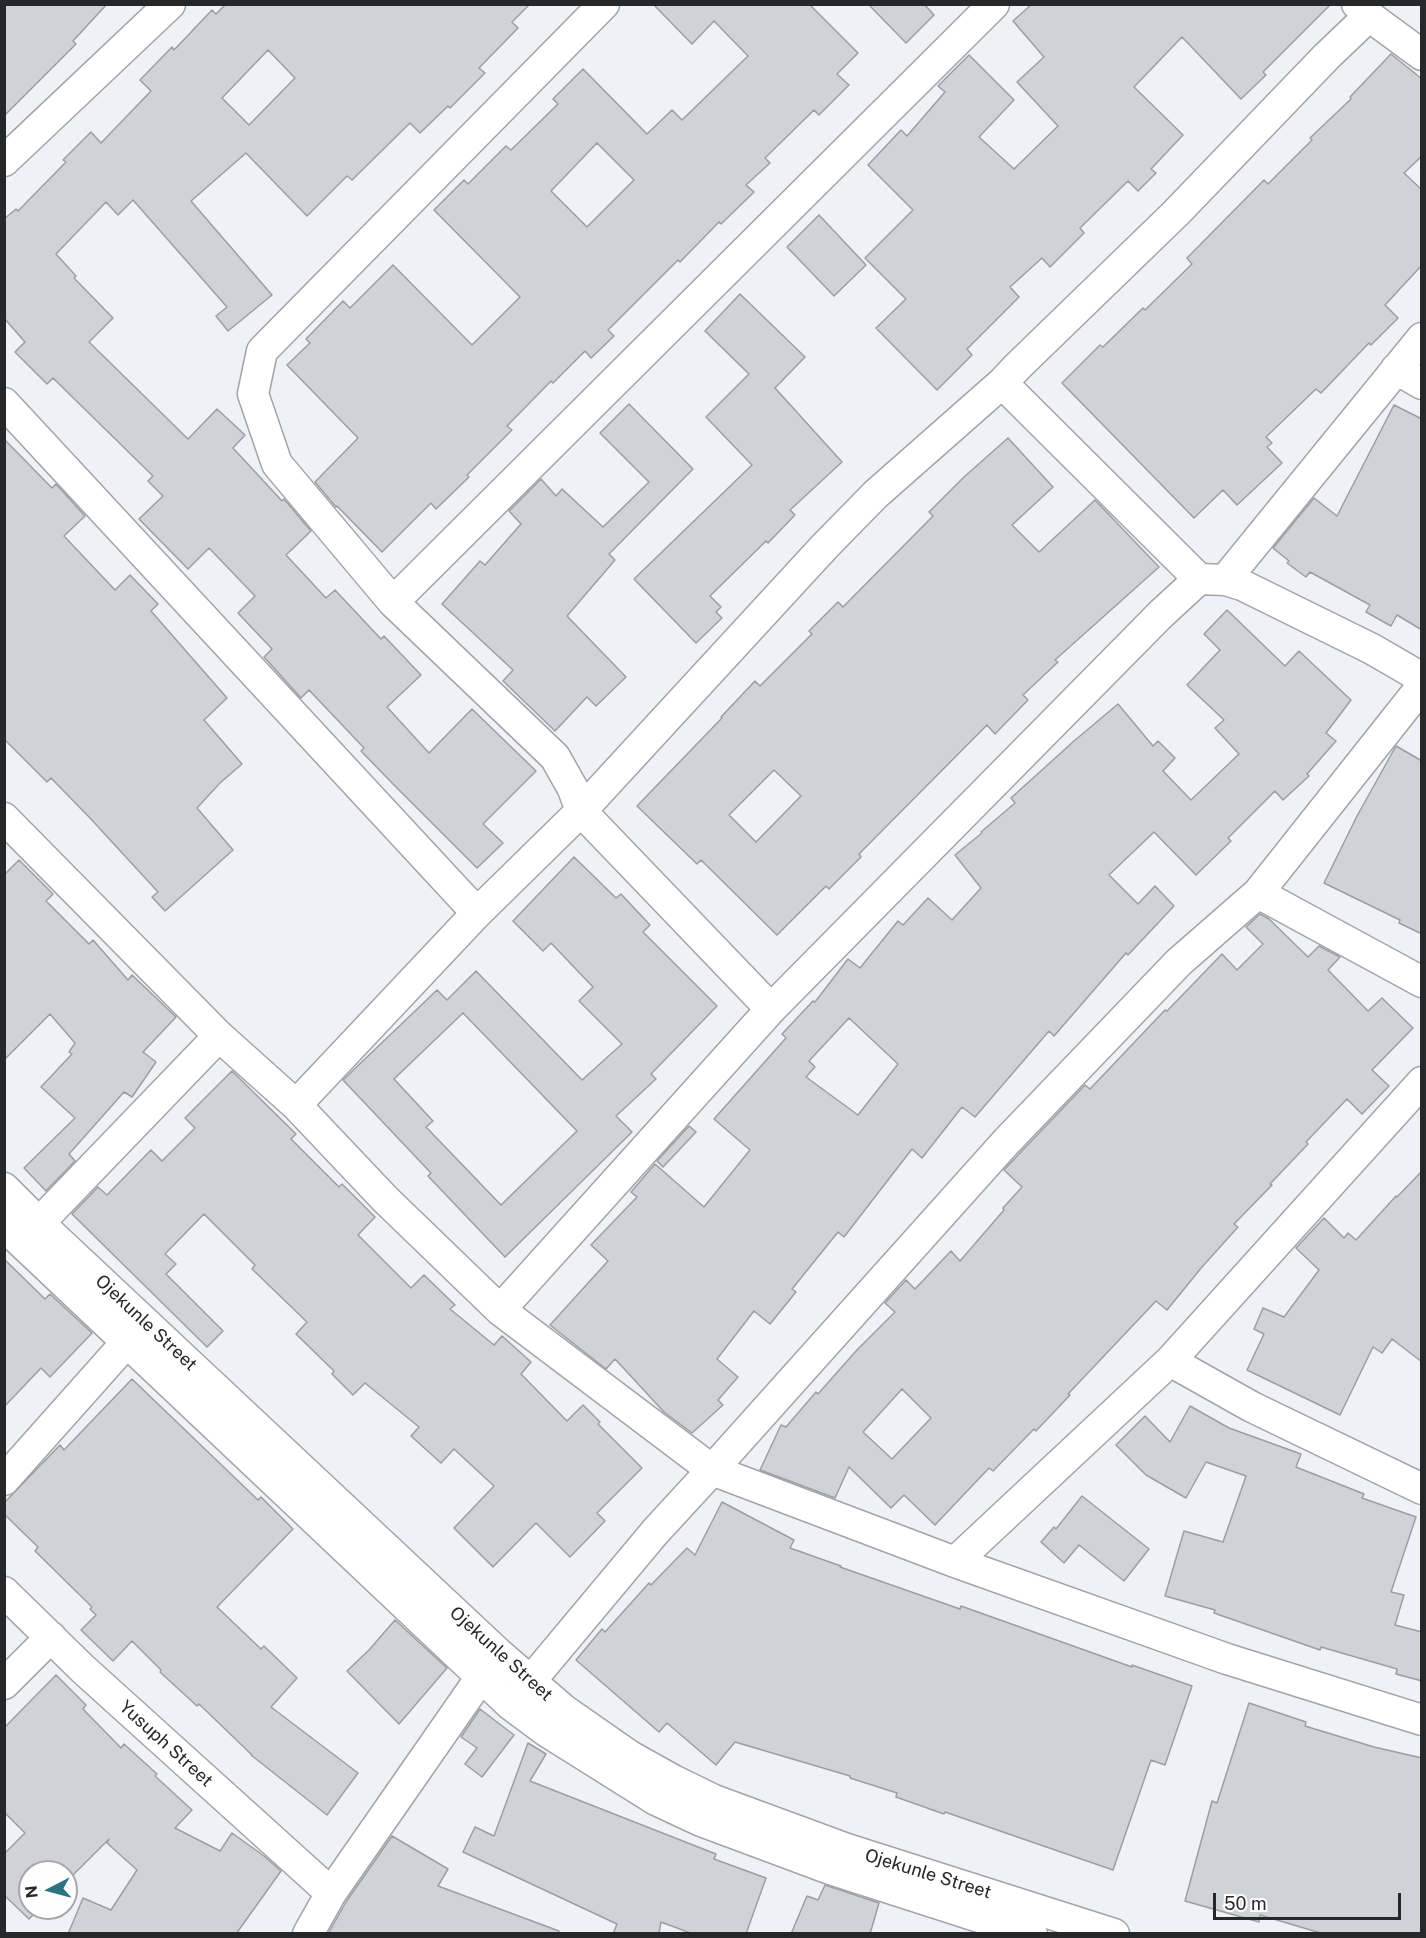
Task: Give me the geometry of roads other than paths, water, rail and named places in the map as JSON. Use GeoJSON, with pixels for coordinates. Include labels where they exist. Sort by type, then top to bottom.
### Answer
{"type":"FeatureCollection","features":[{"type":"Feature","properties":{"kind":"street"},"geometry":{"type":"LineString","coordinates":[[4,161],[170,4]]}},
{"type":"Feature","properties":{"kind":"street"},"geometry":{"type":"LineString","coordinates":[[604,4],[262,351],[253,394],[278,464],[393,602],[555,757],[573,789],[581,811],[771,1009]]}},
{"type":"Feature","properties":{"kind":"street"},"geometry":{"type":"LineString","coordinates":[[393,602],[994,4]]}},
{"type":"Feature","properties":{"kind":"street"},"geometry":{"type":"LineString","coordinates":[[296,1105],[477,913],[581,811],[839,531],[876,494],[1002,383],[1176,213],[1327,56],[1363,10],[1422,55]]}},
{"type":"Feature","properties":{"kind":"street"},"geometry":{"type":"LineString","coordinates":[[500,1310],[771,1009],[1161,614],[1212,580],[1422,338]]}},
{"type":"Feature","properties":{"kind":"street"},"geometry":{"type":"LineString","coordinates":[[1396,369],[1422,384]]}},
{"type":"Feature","properties":{"kind":"street"},"geometry":{"type":"LineString","coordinates":[[1002,383],[1212,580],[1242,585],[1372,649],[1422,678]]}},
{"type":"Feature","properties":{"kind":"street"},"geometry":{"type":"LineString","coordinates":[[4,403],[477,913]]}},
{"type":"Feature","properties":{"kind":"street"},"geometry":{"type":"LineString","coordinates":[[511,1705],[655,1532],[1006,1142],[1179,962],[1258,893],[1422,687]]}},
{"type":"Feature","properties":{"kind":"street"},"geometry":{"type":"LineString","coordinates":[[4,818],[219,1036],[296,1105],[385,1199],[500,1310],[712,1470],[956,1562],[1227,1659],[1422,1720]]}},
{"type":"Feature","properties":{"kind":"street"},"geometry":{"type":"LineString","coordinates":[[1258,893],[1422,982]]}},
{"type":"Feature","properties":{"kind":"street"},"geometry":{"type":"LineString","coordinates":[[39,1223],[219,1036]]}},
{"type":"Feature","properties":{"kind":"street"},"geometry":{"type":"LineString","coordinates":[[956,1562],[1170,1361],[1422,1082]]}},
{"type":"Feature","properties":{"kind":"street","name":"Ojekunle Street"},"geometry":{"type":"LineString","coordinates":[[4,1188],[490,1664],[511,1705],[546,1731],[656,1800],[701,1821],[830,1869],[1029,1927],[1114,1934]]}},
{"type":"Feature","properties":{"kind":"street","name":"Ojekunle Street"},"geometry":{"type":"LineString","coordinates":[[4,1226],[126,1343],[490,1664],[531,1682],[564,1710],[630,1756],[673,1780],[714,1800],[847,1849],[1029,1927]]}},
{"type":"Feature","properties":{"kind":"street"},"geometry":{"type":"LineString","coordinates":[[4,1480],[126,1343]]}},
{"type":"Feature","properties":{"kind":"street"},"geometry":{"type":"LineString","coordinates":[[1170,1361],[1252,1407],[1422,1489]]}},
{"type":"Feature","properties":{"kind":"street","name":"Yusuph Street"},"geometry":{"type":"LineString","coordinates":[[4,1592],[91,1677],[331,1893]]}},
{"type":"Feature","properties":{"kind":"street"},"geometry":{"type":"LineString","coordinates":[[4,1684],[51,1637]]}},
{"type":"Feature","properties":{"kind":"street"},"geometry":{"type":"LineString","coordinates":[[308,1934],[331,1893],[490,1664]]}}]}
